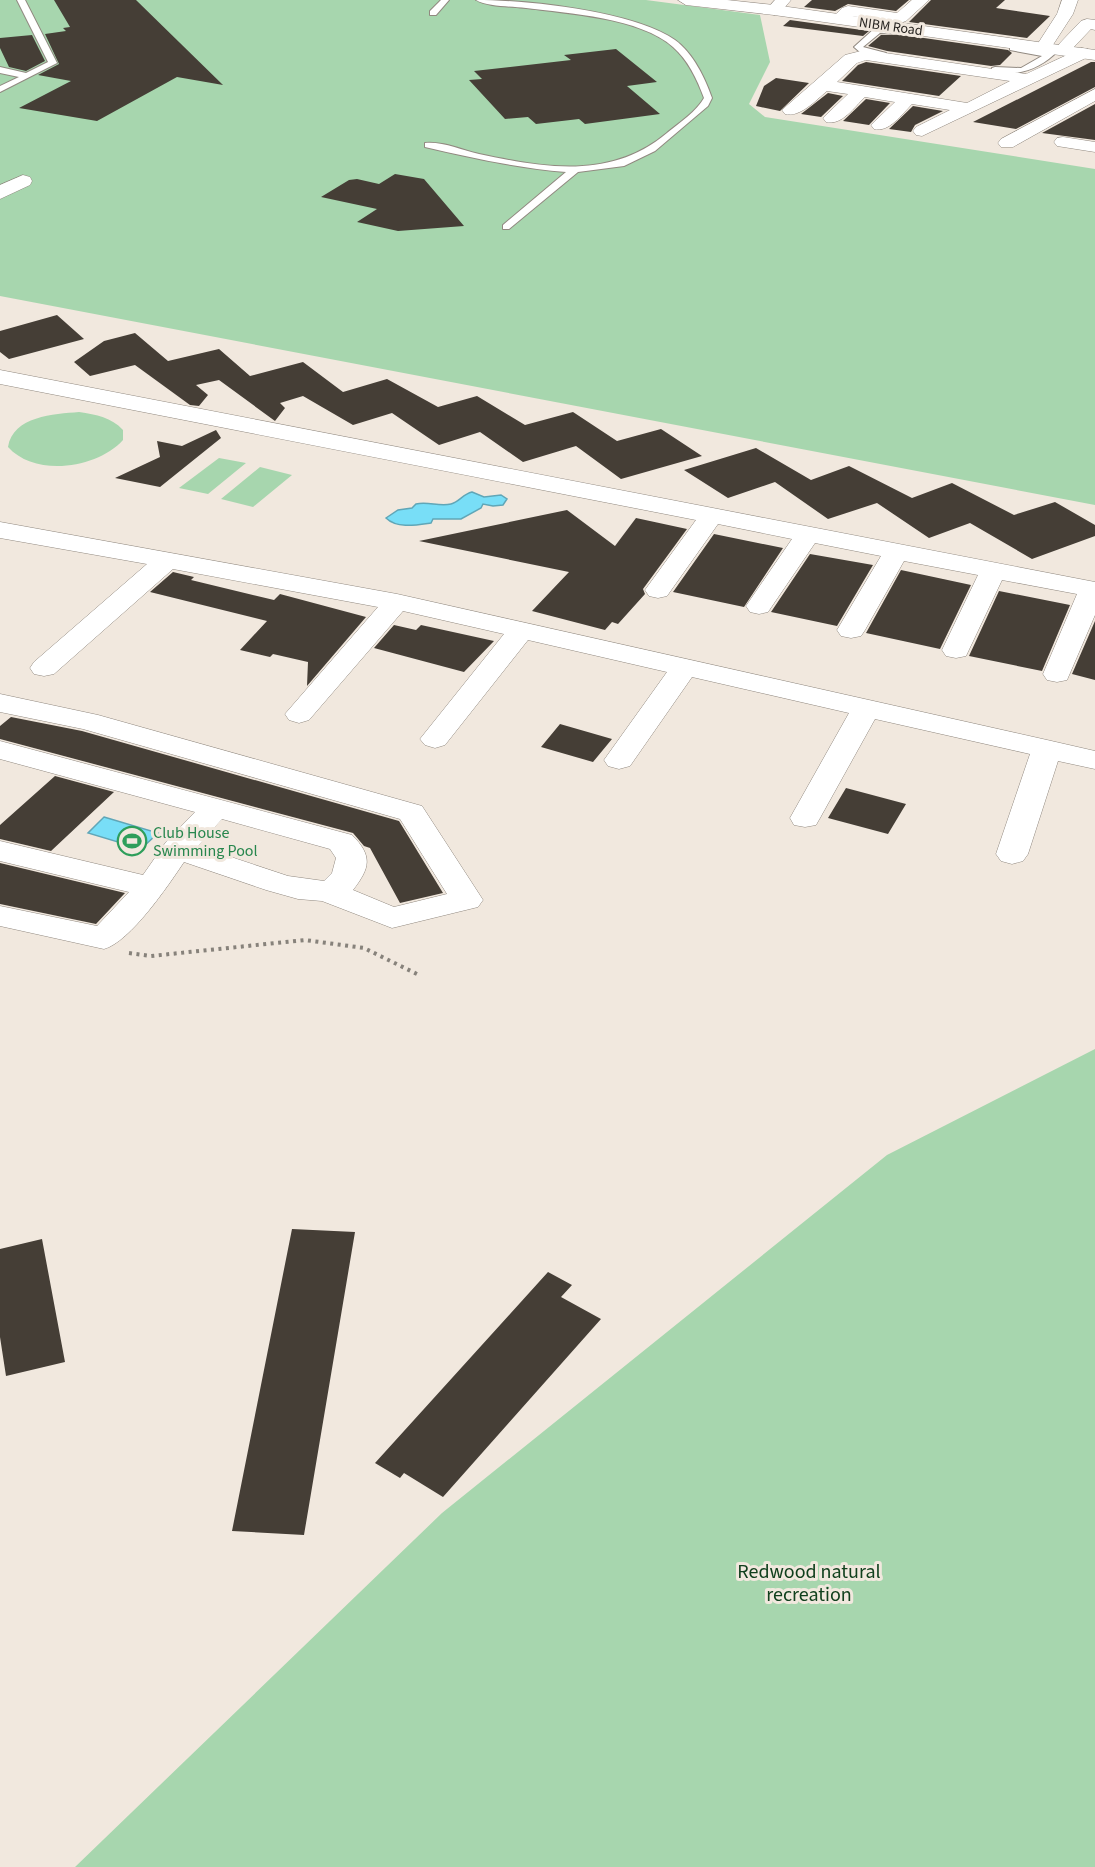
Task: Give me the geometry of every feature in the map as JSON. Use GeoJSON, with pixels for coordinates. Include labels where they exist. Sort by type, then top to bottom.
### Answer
{"type":"FeatureCollection","features":[{"type":"Feature","properties":{"kind":"street","name":"NIBM Road"},"geometry":{"type":"LineString","coordinates":[[686,0],[772,5],[1066,50]]}},
{"type":"Feature","properties":{"kind":"street","name":"NIBM Road"},"geometry":{"type":"LineString","coordinates":[[722,0],[843,15],[1066,50]]}},
{"type":"Feature","properties":{"kind":"street"},"geometry":{"type":"LineString","coordinates":[[843,15],[848,11],[900,18],[921,0]]}},
{"type":"Feature","properties":{"kind":"street"},"geometry":{"type":"LineString","coordinates":[[1066,50],[1065,14],[1076,0]]}},
{"type":"Feature","properties":{"kind":"street"},"geometry":{"type":"LineString","coordinates":[[922,131],[1028,79],[1066,50],[1087,24],[1095,25]]}},
{"type":"Feature","properties":{"kind":"street"},"geometry":{"type":"LineString","coordinates":[[791,111],[824,85],[850,59],[865,55],[1028,79]]}},
{"type":"Feature","properties":{"kind":"street"},"geometry":{"type":"LineString","coordinates":[[824,85],[968,108]]}},
{"type":"Feature","properties":{"kind":"street"},"geometry":{"type":"LineString","coordinates":[[832,118],[861,91]]}},
{"type":"Feature","properties":{"kind":"street"},"geometry":{"type":"LineString","coordinates":[[880,125],[908,99]]}},
{"type":"Feature","properties":{"kind":"street"},"geometry":{"type":"LineString","coordinates":[[1007,143],[1093,105]]}},
{"type":"Feature","properties":{"kind":"street"},"geometry":{"type":"LineString","coordinates":[[1063,142],[1095,147]]}},
{"type":"Feature","properties":{"kind":"street"},"geometry":{"type":"LineString","coordinates":[[0,193],[23,181]]}},
{"type":"Feature","properties":{"kind":"street"},"geometry":{"type":"LineString","coordinates":[[0,377],[1094,590],[1057,674]]}},
{"type":"Feature","properties":{"kind":"street"},"geometry":{"type":"LineString","coordinates":[[658,590],[712,515]]}},
{"type":"Feature","properties":{"kind":"street"},"geometry":{"type":"LineString","coordinates":[[0,530],[397,602],[1095,760]]}},
{"type":"Feature","properties":{"kind":"street"},"geometry":{"type":"LineString","coordinates":[[759,606],[808,534]]}},
{"type":"Feature","properties":{"kind":"street"},"geometry":{"type":"LineString","coordinates":[[850,630],[897,551]]}},
{"type":"Feature","properties":{"kind":"street"},"geometry":{"type":"LineString","coordinates":[[44,668],[169,559]]}},
{"type":"Feature","properties":{"kind":"street"},"geometry":{"type":"LineString","coordinates":[[956,650],[994,570]]}},
{"type":"Feature","properties":{"kind":"street"},"geometry":{"type":"LineString","coordinates":[[299,714],[397,602]]}},
{"type":"Feature","properties":{"kind":"street"},"geometry":{"type":"LineString","coordinates":[[435,739],[521,631]]}},
{"type":"Feature","properties":{"kind":"street"},"geometry":{"type":"LineString","coordinates":[[619,760],[684,668]]}},
{"type":"Feature","properties":{"kind":"street"},"geometry":{"type":"LineString","coordinates":[[0,703],[88,721],[411,813],[467,900],[392,918],[328,892],[295,889],[177,849]]}},
{"type":"Feature","properties":{"kind":"street"},"geometry":{"type":"LineString","coordinates":[[805,818],[866,708]]}},
{"type":"Feature","properties":{"kind":"street"},"geometry":{"type":"LineString","coordinates":[[1012,854],[1047,749]]}},
{"type":"Feature","properties":{"kind":"street"},"geometry":{"type":"LineString","coordinates":[[0,750],[341,842],[392,918]]}},
{"type":"Feature","properties":{"kind":"street"},"geometry":{"type":"LineString","coordinates":[[0,916],[104,938],[150,887],[177,849],[216,808]]}},
{"type":"Feature","properties":{"kind":"street"},"geometry":{"type":"LineString","coordinates":[[0,851],[150,887]]}},
{"type":"Feature","properties":{"kind":"street"},"geometry":{"type":"LineString","coordinates":[[328,892],[345,880],[352,864],[351,854]]}},
{"type":"Feature","properties":{"kind":"lane"},"geometry":{"type":"LineString","coordinates":[[0,89],[53,63],[21,0]]}},
{"type":"Feature","properties":{"kind":"lane"},"geometry":{"type":"LineString","coordinates":[[433,13],[445,0]]}},
{"type":"Feature","properties":{"kind":"lane"},"geometry":{"type":"LineString","coordinates":[[428,146],[556,170],[606,167],[645,154],[705,104],[708,98],[698,73],[672,42],[645,27],[480,0]]}},
{"type":"Feature","properties":{"kind":"lane"},"geometry":{"type":"LineString","coordinates":[[878,30],[883,30],[1066,50],[1026,71],[1014,72],[873,53],[858,47],[878,30]]}},
{"type":"Feature","properties":{"kind":"lane"},"geometry":{"type":"LineString","coordinates":[[0,70],[27,76]]}},
{"type":"Feature","properties":{"kind":"lane"},"geometry":{"type":"LineString","coordinates":[[506,227],[576,169]]}},
{"type":"Feature","properties":{"kind":"path"},"geometry":{"type":"LineString","coordinates":[[118,952],[151,956],[305,940],[364,948],[419,975]]}},
{"type":"Feature","properties":{"kind":"green space"},"geometry":{"type":"Polygon","coordinates":[[[0,0],[646,0],[760,15],[770,62],[749,104],[765,117],[1095,169],[1095,505],[0,296],[0,0]]]}},
{"type":"Feature","properties":{"kind":"green space"},"geometry":{"type":"Polygon","coordinates":[[[79,412],[114,422],[123,430],[123,440],[112,450],[98,457],[67,466],[34,463],[20,457],[8,447],[11,437],[26,423],[47,416],[79,412]]]}},
{"type":"Feature","properties":{"kind":"green space"},"geometry":{"type":"Polygon","coordinates":[[[219,458],[246,463],[208,494],[179,488],[219,458]]]}},
{"type":"Feature","properties":{"kind":"green space"},"geometry":{"type":"Polygon","coordinates":[[[260,467],[292,475],[253,507],[221,499],[260,467]]]}},
{"type":"Feature","properties":{"kind":"green space","name":"Redwood natural recreation"},"geometry":{"type":"Polygon","coordinates":[[[1095,1049],[1095,1867],[75,1867],[442,1513],[887,1155],[1095,1049]]]}},
{"type":"Feature","properties":{"kind":"water"},"geometry":{"type":"Polygon","coordinates":[[[472,492],[484,497],[501,495],[507,499],[503,505],[483,504],[481,508],[461,519],[433,519],[431,523],[407,525],[396,524],[386,518],[398,510],[412,508],[416,504],[451,504],[472,492]]]}},
{"type":"Feature","properties":{"kind":"water","name":"Club House Swimming Pool"},"geometry":{"type":"Polygon","coordinates":[[[104,817],[158,833],[141,849],[88,833],[104,817]]]}},
{"type":"Feature","properties":{"kind":"building"},"geometry":{"type":"Polygon","coordinates":[[[54,0],[136,0],[223,85],[177,77],[97,121],[19,108],[71,81],[38,75],[59,64],[45,34],[66,31],[63,28],[70,27],[54,0]]]}},
{"type":"Feature","properties":{"kind":"building"},"geometry":{"type":"Polygon","coordinates":[[[812,0],[909,0],[896,11],[848,4],[835,11],[804,7],[812,0]]]}},
{"type":"Feature","properties":{"kind":"building"},"geometry":{"type":"Polygon","coordinates":[[[931,0],[1005,0],[996,8],[1050,16],[1027,38],[909,22],[931,0]]]}},
{"type":"Feature","properties":{"kind":"building"},"geometry":{"type":"Polygon","coordinates":[[[790,20],[869,31],[863,36],[783,26],[790,20]]]}},
{"type":"Feature","properties":{"kind":"building"},"geometry":{"type":"Polygon","coordinates":[[[32,35],[45,61],[26,71],[9,67],[0,48],[0,38],[32,35]]]}},
{"type":"Feature","properties":{"kind":"building"},"geometry":{"type":"Polygon","coordinates":[[[881,35],[903,35],[1008,50],[1012,53],[1000,65],[991,66],[887,51],[868,46],[881,35]]]}},
{"type":"Feature","properties":{"kind":"building"},"geometry":{"type":"Polygon","coordinates":[[[616,49],[657,82],[627,86],[660,114],[585,124],[579,119],[536,124],[528,117],[505,119],[469,80],[482,79],[474,71],[571,60],[564,55],[616,49]]]}},
{"type":"Feature","properties":{"kind":"building"},"geometry":{"type":"Polygon","coordinates":[[[866,62],[961,76],[939,96],[842,81],[858,65],[866,62]]]}},
{"type":"Feature","properties":{"kind":"building"},"geometry":{"type":"Polygon","coordinates":[[[1095,62],[1095,87],[1016,129],[973,122],[1095,62]]]}},
{"type":"Feature","properties":{"kind":"building"},"geometry":{"type":"Polygon","coordinates":[[[776,78],[809,83],[780,111],[756,106],[764,86],[776,78]]]}},
{"type":"Feature","properties":{"kind":"building"},"geometry":{"type":"Polygon","coordinates":[[[828,93],[843,96],[821,117],[801,114],[828,93]]]}},
{"type":"Feature","properties":{"kind":"building"},"geometry":{"type":"Polygon","coordinates":[[[866,99],[890,103],[869,125],[843,121],[866,99]]]}},
{"type":"Feature","properties":{"kind":"building"},"geometry":{"type":"Polygon","coordinates":[[[1095,104],[1095,140],[1042,133],[1095,104]]]}},
{"type":"Feature","properties":{"kind":"building"},"geometry":{"type":"Polygon","coordinates":[[[913,106],[943,111],[915,125],[911,132],[889,129],[913,106]]]}},
{"type":"Feature","properties":{"kind":"building"},"geometry":{"type":"Polygon","coordinates":[[[395,174],[424,179],[464,226],[398,231],[357,222],[377,209],[321,197],[349,180],[357,179],[379,184],[395,174]]]}},
{"type":"Feature","properties":{"kind":"building"},"geometry":{"type":"Polygon","coordinates":[[[57,315],[84,339],[9,359],[0,352],[0,331],[57,315]]]}},
{"type":"Feature","properties":{"kind":"building"},"geometry":{"type":"Polygon","coordinates":[[[135,333],[168,361],[219,349],[250,376],[303,362],[343,392],[387,379],[438,407],[477,396],[525,425],[573,412],[617,441],[661,429],[702,456],[621,479],[576,446],[523,462],[480,432],[439,445],[392,413],[353,425],[303,396],[280,403],[285,408],[275,421],[219,380],[196,385],[208,395],[199,406],[190,405],[135,365],[90,376],[74,362],[104,341],[135,333]]]}},
{"type":"Feature","properties":{"kind":"building"},"geometry":{"type":"Polygon","coordinates":[[[216,430],[221,438],[160,487],[115,478],[160,457],[157,441],[182,446],[216,430]]]}},
{"type":"Feature","properties":{"kind":"building"},"geometry":{"type":"Polygon","coordinates":[[[756,448],[811,480],[849,466],[912,498],[952,483],[1014,515],[1055,502],[1095,525],[1095,536],[1032,559],[970,523],[929,538],[877,503],[828,519],[775,482],[728,498],[684,470],[756,448]]]}},
{"type":"Feature","properties":{"kind":"building"},"geometry":{"type":"Polygon","coordinates":[[[567,510],[615,546],[636,518],[687,529],[643,589],[645,594],[618,624],[612,622],[605,630],[532,611],[569,572],[419,541],[567,510]]]}},
{"type":"Feature","properties":{"kind":"building"},"geometry":{"type":"Polygon","coordinates":[[[714,534],[783,548],[744,607],[673,592],[714,534]]]}},
{"type":"Feature","properties":{"kind":"building"},"geometry":{"type":"Polygon","coordinates":[[[810,554],[873,565],[837,626],[771,612],[810,554]]]}},
{"type":"Feature","properties":{"kind":"building"},"geometry":{"type":"Polygon","coordinates":[[[901,570],[971,585],[940,649],[866,633],[901,570]]]}},
{"type":"Feature","properties":{"kind":"building"},"geometry":{"type":"Polygon","coordinates":[[[173,572],[194,577],[191,580],[274,600],[280,594],[366,617],[307,686],[308,662],[240,650],[267,621],[150,592],[173,572]]]}},
{"type":"Feature","properties":{"kind":"building"},"geometry":{"type":"Polygon","coordinates":[[[999,591],[1070,605],[1042,671],[969,656],[999,591]]]}},
{"type":"Feature","properties":{"kind":"building"},"geometry":{"type":"Polygon","coordinates":[[[1095,621],[1095,680],[1072,674],[1095,621]]]}},
{"type":"Feature","properties":{"kind":"building"},"geometry":{"type":"Polygon","coordinates":[[[394,625],[416,630],[421,625],[494,641],[464,672],[374,648],[394,625]]]}},
{"type":"Feature","properties":{"kind":"building"},"geometry":{"type":"Polygon","coordinates":[[[11,717],[82,731],[399,821],[443,893],[400,903],[370,848],[364,846],[353,833],[0,739],[0,726],[11,717]]]}},
{"type":"Feature","properties":{"kind":"building"},"geometry":{"type":"Polygon","coordinates":[[[560,724],[612,739],[593,762],[541,747],[560,724]]]}},
{"type":"Feature","properties":{"kind":"building"},"geometry":{"type":"Polygon","coordinates":[[[55,776],[114,792],[51,851],[0,839],[0,825],[55,776]]]}},
{"type":"Feature","properties":{"kind":"building"},"geometry":{"type":"Polygon","coordinates":[[[846,788],[906,804],[888,834],[828,818],[846,788]]]}},
{"type":"Feature","properties":{"kind":"building"},"geometry":{"type":"Polygon","coordinates":[[[0,863],[125,893],[96,924],[0,904],[0,863]]]}},
{"type":"Feature","properties":{"kind":"building"},"geometry":{"type":"Polygon","coordinates":[[[292,1229],[355,1232],[304,1535],[232,1531],[292,1229]]]}},
{"type":"Feature","properties":{"kind":"building"},"geometry":{"type":"Polygon","coordinates":[[[42,1239],[65,1362],[6,1376],[0,1337],[0,1249],[42,1239]]]}},
{"type":"Feature","properties":{"kind":"building"},"geometry":{"type":"Polygon","coordinates":[[[548,1272],[572,1285],[561,1297],[601,1319],[443,1497],[404,1473],[400,1478],[375,1463],[548,1272]]]}},
{"type":"Feature","properties":{"kind":"place","name":"Club House Swimming Pool"},"geometry":{"type":"Point","coordinates":[132,841]}}]}
